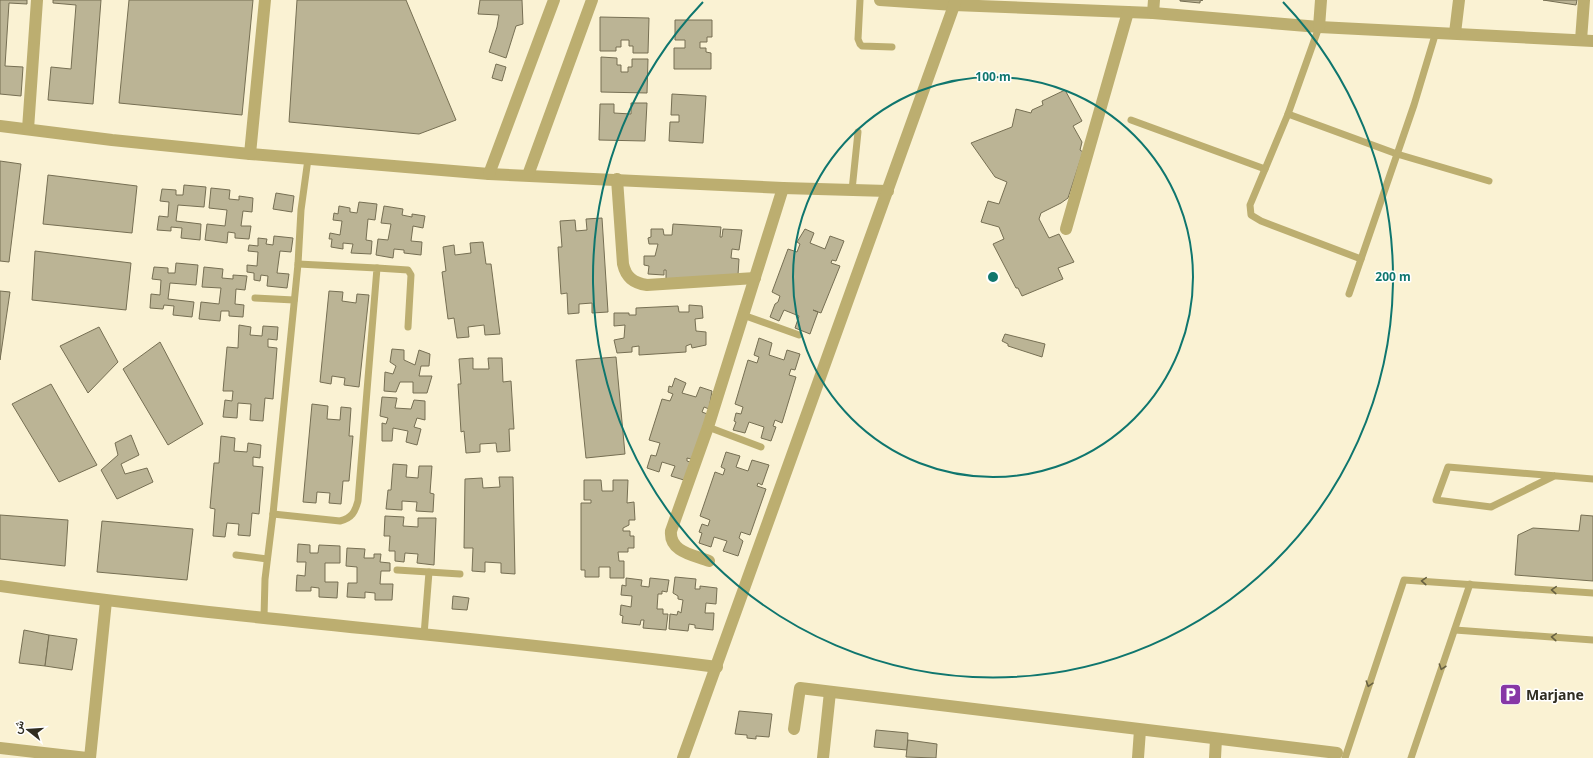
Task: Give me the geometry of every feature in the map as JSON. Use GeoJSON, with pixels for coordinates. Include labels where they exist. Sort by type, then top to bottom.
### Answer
{"type":"FeatureCollection","features":[{"type":"Feature","properties":{"kind":"street"},"geometry":{"type":"LineString","coordinates":[[28,129],[37,0]]}},
{"type":"Feature","properties":{"kind":"street"},"geometry":{"type":"LineString","coordinates":[[250,154],[265,0]]}},
{"type":"Feature","properties":{"kind":"street"},"geometry":{"type":"LineString","coordinates":[[489,174],[554,0]]}},
{"type":"Feature","properties":{"kind":"street"},"geometry":{"type":"LineString","coordinates":[[528,175],[592,0]]}},
{"type":"Feature","properties":{"kind":"street"},"geometry":{"type":"LineString","coordinates":[[880,0],[955,2],[1128,12],[1154,12],[1319,27],[1593,41]]}},
{"type":"Feature","properties":{"kind":"street"},"geometry":{"type":"LineString","coordinates":[[1154,0],[1154,12]]}},
{"type":"Feature","properties":{"kind":"street"},"geometry":{"type":"LineString","coordinates":[[1319,27],[1321,0]]}},
{"type":"Feature","properties":{"kind":"street"},"geometry":{"type":"LineString","coordinates":[[1455,33],[1459,0]]}},
{"type":"Feature","properties":{"kind":"street"},"geometry":{"type":"LineString","coordinates":[[1580,40],[1584,0]]}},
{"type":"Feature","properties":{"kind":"street"},"geometry":{"type":"LineString","coordinates":[[683,758],[955,2]]}},
{"type":"Feature","properties":{"kind":"street"},"geometry":{"type":"LineString","coordinates":[[1066,229],[1128,12]]}},
{"type":"Feature","properties":{"kind":"street"},"geometry":{"type":"LineString","coordinates":[[0,126],[112,140],[308,160],[489,174],[783,188],[888,191]]}},
{"type":"Feature","properties":{"kind":"street"},"geometry":{"type":"LineString","coordinates":[[617,179],[623,264],[629,278],[634,282],[647,285],[755,278]]}},
{"type":"Feature","properties":{"kind":"street"},"geometry":{"type":"LineString","coordinates":[[709,561],[677,548],[672,541],[671,536],[708,427],[783,188]]}},
{"type":"Feature","properties":{"kind":"street"},"geometry":{"type":"LineString","coordinates":[[0,586],[106,601],[424,635],[602,652],[717,667]]}},
{"type":"Feature","properties":{"kind":"street"},"geometry":{"type":"LineString","coordinates":[[90,758],[106,601]]}},
{"type":"Feature","properties":{"kind":"street"},"geometry":{"type":"LineString","coordinates":[[794,729],[800,688],[1216,739],[1341,756]]}},
{"type":"Feature","properties":{"kind":"street"},"geometry":{"type":"LineString","coordinates":[[823,758],[830,692]]}},
{"type":"Feature","properties":{"kind":"street"},"geometry":{"type":"LineString","coordinates":[[1138,758],[1140,730]]}},
{"type":"Feature","properties":{"kind":"street"},"geometry":{"type":"LineString","coordinates":[[1215,758],[1216,739]]}},
{"type":"Feature","properties":{"kind":"street"},"geometry":{"type":"LineString","coordinates":[[0,748],[87,758]]}},
{"type":"Feature","properties":{"kind":"lane"},"geometry":{"type":"LineString","coordinates":[[860,0],[858,39],[860,44],[862,46],[892,47]]}},
{"type":"Feature","properties":{"kind":"lane"},"geometry":{"type":"LineString","coordinates":[[1319,27],[1288,114],[1250,205],[1251,215],[1260,221],[1361,259]]}},
{"type":"Feature","properties":{"kind":"lane"},"geometry":{"type":"LineString","coordinates":[[1348,294],[1397,154],[1436,32]]}},
{"type":"Feature","properties":{"kind":"lane"},"geometry":{"type":"LineString","coordinates":[[1288,114],[1397,154],[1490,181]]}},
{"type":"Feature","properties":{"kind":"lane"},"geometry":{"type":"LineString","coordinates":[[1131,120],[1265,169]]}},
{"type":"Feature","properties":{"kind":"lane"},"geometry":{"type":"LineString","coordinates":[[852,190],[858,132]]}},
{"type":"Feature","properties":{"kind":"lane"},"geometry":{"type":"LineString","coordinates":[[264,617],[267,559],[274,514],[298,264],[301,210],[308,160]]}},
{"type":"Feature","properties":{"kind":"lane"},"geometry":{"type":"LineString","coordinates":[[298,264],[402,268],[408,270],[411,275],[408,327]]}},
{"type":"Feature","properties":{"kind":"lane"},"geometry":{"type":"LineString","coordinates":[[274,514],[340,521],[348,519],[356,510],[358,501],[377,268]]}},
{"type":"Feature","properties":{"kind":"lane"},"geometry":{"type":"LineString","coordinates":[[255,298],[294,300]]}},
{"type":"Feature","properties":{"kind":"lane"},"geometry":{"type":"LineString","coordinates":[[743,315],[799,335]]}},
{"type":"Feature","properties":{"kind":"lane"},"geometry":{"type":"LineString","coordinates":[[708,427],[761,447]]}},
{"type":"Feature","properties":{"kind":"lane"},"geometry":{"type":"LineString","coordinates":[[1554,476],[1491,507],[1436,500],[1448,467],[1593,479]]}},
{"type":"Feature","properties":{"kind":"lane"},"geometry":{"type":"LineString","coordinates":[[236,555],[267,559]]}},
{"type":"Feature","properties":{"kind":"lane"},"geometry":{"type":"LineString","coordinates":[[397,570],[460,574]]}},
{"type":"Feature","properties":{"kind":"lane"},"geometry":{"type":"LineString","coordinates":[[424,635],[429,572]]}},
{"type":"Feature","properties":{"kind":"lane"},"geometry":{"type":"LineString","coordinates":[[1341,756],[1404,580],[1593,593]]}},
{"type":"Feature","properties":{"kind":"lane"},"geometry":{"type":"LineString","coordinates":[[1412,758],[1470,584]]}},
{"type":"Feature","properties":{"kind":"lane"},"geometry":{"type":"LineString","coordinates":[[1455,630],[1593,640]]}},
{"type":"Feature","properties":{"kind":"building"},"geometry":{"type":"Polygon","coordinates":[[[0,0],[27,0],[27,4],[9,3],[5,66],[23,67],[21,96],[0,94],[0,0]]]}},
{"type":"Feature","properties":{"kind":"building"},"geometry":{"type":"Polygon","coordinates":[[[53,0],[101,0],[93,104],[48,100],[51,67],[71,69],[76,5],[53,3],[53,0]]]}},
{"type":"Feature","properties":{"kind":"building"},"geometry":{"type":"Polygon","coordinates":[[[129,0],[253,0],[242,115],[119,103],[129,0]]]}},
{"type":"Feature","properties":{"kind":"building"},"geometry":{"type":"Polygon","coordinates":[[[297,0],[406,0],[456,120],[419,134],[289,122],[297,0]]]}},
{"type":"Feature","properties":{"kind":"building"},"geometry":{"type":"Polygon","coordinates":[[[480,0],[522,0],[523,24],[516,26],[506,58],[489,52],[497,27],[499,15],[478,14],[480,0]]]}},
{"type":"Feature","properties":{"kind":"building"},"geometry":{"type":"Polygon","coordinates":[[[1180,0],[1203,0],[1200,1],[1200,3],[1180,0]]]}},
{"type":"Feature","properties":{"kind":"building"},"geometry":{"type":"Polygon","coordinates":[[[1543,0],[1577,0],[1576,5],[1543,0]]]}},
{"type":"Feature","properties":{"kind":"building"},"geometry":{"type":"Polygon","coordinates":[[[600,17],[649,18],[648,53],[633,53],[633,46],[629,46],[629,40],[621,40],[621,47],[616,47],[616,51],[600,51],[600,17]]]}},
{"type":"Feature","properties":{"kind":"building"},"geometry":{"type":"Polygon","coordinates":[[[675,20],[712,20],[712,37],[707,37],[707,42],[700,42],[700,48],[706,48],[706,52],[711,53],[711,69],[674,69],[674,48],[685,48],[685,40],[675,40],[675,20]]]}},
{"type":"Feature","properties":{"kind":"building"},"geometry":{"type":"Polygon","coordinates":[[[601,57],[617,58],[617,65],[621,65],[621,72],[628,72],[628,67],[632,67],[632,59],[648,59],[647,93],[601,92],[601,57]]]}},
{"type":"Feature","properties":{"kind":"building"},"geometry":{"type":"Polygon","coordinates":[[[496,64],[506,67],[502,81],[492,78],[496,64]]]}},
{"type":"Feature","properties":{"kind":"building"},"geometry":{"type":"Polygon","coordinates":[[[1065,90],[1082,121],[1073,126],[1082,142],[1080,150],[1083,152],[1068,198],[1041,213],[1039,219],[1049,238],[1059,234],[1074,262],[1058,268],[1063,279],[1022,296],[1018,288],[1016,288],[993,244],[1004,239],[999,227],[981,222],[988,201],[999,204],[1007,182],[995,177],[971,143],[1012,127],[1016,109],[1031,113],[1032,110],[1043,105],[1042,101],[1065,90]]]}},
{"type":"Feature","properties":{"kind":"building"},"geometry":{"type":"Polygon","coordinates":[[[672,94],[706,96],[703,143],[669,141],[670,122],[679,122],[679,115],[671,115],[672,94]]]}},
{"type":"Feature","properties":{"kind":"building"},"geometry":{"type":"Polygon","coordinates":[[[631,103],[647,103],[645,141],[599,140],[600,104],[614,104],[614,113],[631,114],[631,103]]]}},
{"type":"Feature","properties":{"kind":"building"},"geometry":{"type":"Polygon","coordinates":[[[0,161],[21,164],[9,262],[0,261],[0,161]]]}},
{"type":"Feature","properties":{"kind":"building"},"geometry":{"type":"Polygon","coordinates":[[[48,175],[137,186],[132,233],[43,224],[48,175]]]}},
{"type":"Feature","properties":{"kind":"building"},"geometry":{"type":"Polygon","coordinates":[[[184,185],[206,187],[204,207],[178,205],[176,221],[201,224],[200,240],[181,238],[182,228],[171,227],[171,231],[157,230],[159,216],[168,217],[169,202],[160,201],[162,189],[176,190],[176,195],[183,195],[184,185]]]}},
{"type":"Feature","properties":{"kind":"building"},"geometry":{"type":"Polygon","coordinates":[[[211,188],[230,190],[229,199],[239,200],[239,196],[253,198],[252,212],[243,211],[241,226],[251,226],[249,239],[235,238],[235,233],[228,232],[227,243],[205,240],[207,224],[225,226],[227,210],[209,208],[211,188]]]}},
{"type":"Feature","properties":{"kind":"building"},"geometry":{"type":"Polygon","coordinates":[[[276,193],[294,196],[292,212],[273,209],[276,193]]]}},
{"type":"Feature","properties":{"kind":"building"},"geometry":{"type":"Polygon","coordinates":[[[359,202],[377,204],[375,220],[368,219],[366,240],[372,241],[371,254],[351,253],[353,244],[343,243],[343,249],[331,247],[332,239],[329,239],[330,233],[340,235],[342,221],[333,220],[334,213],[338,214],[339,206],[350,208],[350,212],[357,213],[359,202]]]}},
{"type":"Feature","properties":{"kind":"building"},"geometry":{"type":"Polygon","coordinates":[[[384,206],[403,209],[402,215],[412,217],[412,214],[425,216],[423,228],[413,226],[411,241],[422,242],[421,255],[404,253],[404,250],[394,249],[393,258],[376,255],[378,239],[388,240],[391,224],[381,223],[384,206]]]}},
{"type":"Feature","properties":{"kind":"building"},"geometry":{"type":"Polygon","coordinates":[[[602,218],[608,312],[592,313],[592,303],[579,304],[579,313],[568,314],[567,293],[561,294],[558,247],[562,247],[560,221],[575,220],[576,231],[587,230],[586,219],[602,218]]]}},
{"type":"Feature","properties":{"kind":"building"},"geometry":{"type":"Polygon","coordinates":[[[673,224],[721,227],[720,237],[722,237],[723,229],[742,230],[739,250],[732,249],[731,258],[739,259],[738,275],[666,279],[666,270],[664,270],[664,275],[648,274],[649,266],[644,265],[644,256],[655,256],[658,244],[649,244],[648,238],[651,237],[651,229],[663,229],[664,235],[672,235],[673,224]]]}},
{"type":"Feature","properties":{"kind":"building"},"geometry":{"type":"Polygon","coordinates":[[[805,229],[814,233],[810,243],[825,249],[830,236],[844,241],[836,261],[832,260],[831,263],[840,266],[821,313],[813,310],[818,312],[810,334],[795,328],[799,316],[784,310],[779,321],[770,317],[780,296],[772,292],[788,249],[797,252],[800,244],[797,242],[805,229]]]}},
{"type":"Feature","properties":{"kind":"building"},"geometry":{"type":"Polygon","coordinates":[[[274,236],[293,238],[291,252],[280,251],[277,273],[289,274],[287,288],[267,286],[268,276],[261,275],[260,281],[254,280],[254,273],[247,272],[247,265],[257,266],[258,252],[248,251],[249,245],[258,246],[258,238],[267,239],[266,244],[273,245],[274,236]]]}},
{"type":"Feature","properties":{"kind":"building"},"geometry":{"type":"Polygon","coordinates":[[[483,242],[486,264],[491,264],[500,334],[485,335],[484,325],[468,327],[469,337],[457,338],[454,318],[448,319],[442,272],[446,271],[443,247],[454,245],[455,255],[471,253],[470,243],[483,242]]]}},
{"type":"Feature","properties":{"kind":"building"},"geometry":{"type":"Polygon","coordinates":[[[35,251],[131,263],[126,310],[32,300],[35,251]]]}},
{"type":"Feature","properties":{"kind":"building"},"geometry":{"type":"Polygon","coordinates":[[[176,263],[198,265],[196,285],[170,283],[168,299],[194,302],[192,317],[173,315],[174,306],[164,305],[163,309],[150,308],[151,294],[160,295],[161,280],[152,279],[154,267],[168,268],[168,273],[175,273],[176,263]]]}},
{"type":"Feature","properties":{"kind":"building"},"geometry":{"type":"Polygon","coordinates":[[[204,267],[223,269],[222,278],[233,279],[233,275],[247,276],[245,290],[236,289],[235,304],[244,305],[243,317],[229,316],[229,311],[221,311],[220,321],[199,319],[201,302],[219,304],[221,288],[202,287],[204,267]]]}},
{"type":"Feature","properties":{"kind":"building"},"geometry":{"type":"Polygon","coordinates":[[[0,291],[10,292],[0,360],[0,291]]]}},
{"type":"Feature","properties":{"kind":"building"},"geometry":{"type":"Polygon","coordinates":[[[329,291],[343,292],[342,301],[356,303],[357,294],[369,295],[359,387],[344,385],[345,378],[332,376],[331,384],[320,382],[329,291]]]}},
{"type":"Feature","properties":{"kind":"building"},"geometry":{"type":"Polygon","coordinates":[[[689,305],[702,306],[703,318],[695,319],[696,331],[706,332],[706,345],[692,348],[691,344],[686,346],[686,352],[639,355],[639,346],[632,347],[632,352],[617,353],[614,340],[624,338],[625,325],[614,326],[614,313],[629,313],[629,315],[636,315],[636,308],[678,306],[679,312],[689,312],[689,305]]]}},
{"type":"Feature","properties":{"kind":"building"},"geometry":{"type":"Polygon","coordinates":[[[239,325],[251,327],[250,335],[262,336],[263,326],[278,327],[277,340],[268,339],[268,347],[277,348],[273,399],[265,398],[263,421],[250,420],[251,404],[238,403],[237,418],[223,417],[225,400],[232,401],[233,391],[223,391],[227,347],[238,348],[239,325]]]}},
{"type":"Feature","properties":{"kind":"building"},"geometry":{"type":"Polygon","coordinates":[[[99,327],[118,362],[88,393],[60,346],[99,327]]]}},
{"type":"Feature","properties":{"kind":"building"},"geometry":{"type":"Polygon","coordinates":[[[1005,334],[1045,344],[1042,357],[1008,346],[1008,344],[1002,341],[1005,334]]]}},
{"type":"Feature","properties":{"kind":"building"},"geometry":{"type":"Polygon","coordinates":[[[759,338],[772,343],[769,355],[784,360],[787,350],[800,354],[795,370],[791,369],[789,375],[796,377],[782,423],[775,420],[773,426],[776,427],[771,441],[761,438],[764,427],[749,422],[745,433],[733,430],[736,422],[734,421],[736,413],[741,414],[743,407],[735,404],[748,360],[757,363],[759,357],[754,355],[759,338]]]}},
{"type":"Feature","properties":{"kind":"building"},"geometry":{"type":"Polygon","coordinates":[[[160,342],[203,424],[168,445],[123,369],[160,342]]]}},
{"type":"Feature","properties":{"kind":"building"},"geometry":{"type":"Polygon","coordinates":[[[392,349],[404,350],[404,360],[415,365],[419,350],[430,354],[429,366],[421,366],[419,376],[432,376],[427,393],[413,393],[413,382],[400,382],[396,392],[384,391],[385,372],[393,374],[396,366],[390,362],[392,349]]]}},
{"type":"Feature","properties":{"kind":"building"},"geometry":{"type":"Polygon","coordinates":[[[616,357],[625,454],[586,458],[576,360],[616,357]]]}},
{"type":"Feature","properties":{"kind":"building"},"geometry":{"type":"Polygon","coordinates":[[[473,358],[473,369],[489,369],[488,358],[502,358],[503,382],[511,381],[514,429],[509,429],[510,451],[497,452],[496,443],[480,444],[480,452],[466,453],[464,431],[461,432],[458,384],[461,384],[459,359],[473,358]]]}},
{"type":"Feature","properties":{"kind":"building"},"geometry":{"type":"Polygon","coordinates":[[[675,378],[686,383],[682,393],[696,397],[700,387],[712,391],[709,409],[704,407],[702,412],[710,415],[695,460],[687,458],[687,461],[693,463],[687,481],[671,476],[675,466],[662,462],[659,472],[647,468],[651,455],[656,456],[660,443],[649,440],[662,399],[670,401],[673,394],[668,392],[669,386],[672,387],[675,378]]]}},
{"type":"Feature","properties":{"kind":"building"},"geometry":{"type":"Polygon","coordinates":[[[51,384],[97,465],[59,482],[12,404],[51,384]]]}},
{"type":"Feature","properties":{"kind":"building"},"geometry":{"type":"Polygon","coordinates":[[[382,397],[397,398],[395,408],[411,409],[414,400],[425,401],[425,420],[417,418],[414,427],[421,429],[417,445],[406,442],[408,431],[393,428],[392,441],[382,441],[382,423],[386,424],[388,418],[380,416],[382,397]]]}},
{"type":"Feature","properties":{"kind":"building"},"geometry":{"type":"Polygon","coordinates":[[[312,404],[328,406],[327,419],[340,420],[341,407],[351,408],[349,436],[353,436],[349,481],[343,481],[341,504],[329,503],[330,493],[317,492],[316,503],[303,502],[312,404]]]}},
{"type":"Feature","properties":{"kind":"building"},"geometry":{"type":"Polygon","coordinates":[[[131,435],[139,455],[121,464],[125,474],[147,468],[153,482],[117,499],[101,470],[118,455],[115,443],[131,435]]]}},
{"type":"Feature","properties":{"kind":"building"},"geometry":{"type":"Polygon","coordinates":[[[221,436],[235,438],[234,451],[247,452],[248,443],[261,445],[260,458],[253,457],[253,466],[263,467],[259,514],[252,513],[250,536],[238,535],[239,524],[227,523],[225,537],[213,536],[215,509],[210,508],[214,463],[219,463],[221,436]]]}},
{"type":"Feature","properties":{"kind":"building"},"geometry":{"type":"Polygon","coordinates":[[[726,452],[740,456],[736,467],[748,471],[752,460],[769,465],[762,485],[758,483],[757,486],[766,489],[750,535],[741,532],[739,538],[743,541],[738,556],[723,551],[727,541],[714,537],[711,547],[699,543],[702,533],[699,532],[702,524],[708,526],[710,520],[700,516],[715,472],[723,475],[725,469],[721,467],[726,452]]]}},
{"type":"Feature","properties":{"kind":"building"},"geometry":{"type":"Polygon","coordinates":[[[393,464],[407,465],[406,477],[418,478],[419,466],[432,466],[430,493],[434,494],[433,512],[416,511],[417,502],[402,501],[402,510],[386,509],[388,490],[391,490],[393,464]]]}},
{"type":"Feature","properties":{"kind":"building"},"geometry":{"type":"Polygon","coordinates":[[[499,477],[513,477],[515,574],[501,573],[501,563],[485,562],[485,572],[472,571],[473,548],[464,548],[465,479],[482,478],[483,488],[500,487],[499,477]]]}},
{"type":"Feature","properties":{"kind":"building"},"geometry":{"type":"Polygon","coordinates":[[[584,480],[601,480],[602,491],[613,491],[613,480],[628,480],[627,503],[634,502],[635,520],[629,520],[629,525],[623,528],[623,531],[630,531],[630,536],[634,536],[634,548],[628,548],[628,552],[618,552],[619,561],[624,561],[624,578],[610,578],[610,567],[599,567],[599,577],[585,577],[585,570],[581,570],[581,503],[591,503],[591,500],[584,500],[584,480]]]}},
{"type":"Feature","properties":{"kind":"building"},"geometry":{"type":"Polygon","coordinates":[[[0,515],[68,520],[65,566],[0,559],[0,515]]]}},
{"type":"Feature","properties":{"kind":"building"},"geometry":{"type":"Polygon","coordinates":[[[1581,515],[1593,516],[1593,581],[1515,575],[1518,535],[1533,528],[1579,531],[1581,515]]]}},
{"type":"Feature","properties":{"kind":"building"},"geometry":{"type":"Polygon","coordinates":[[[385,516],[404,517],[403,526],[418,527],[418,518],[436,518],[434,565],[417,563],[418,554],[405,553],[404,562],[395,561],[395,551],[389,551],[390,536],[384,536],[385,516]]]}},
{"type":"Feature","properties":{"kind":"building"},"geometry":{"type":"Polygon","coordinates":[[[102,521],[193,529],[187,580],[97,572],[102,521]]]}},
{"type":"Feature","properties":{"kind":"building"},"geometry":{"type":"Polygon","coordinates":[[[298,544],[310,545],[310,553],[318,553],[319,545],[340,546],[340,563],[325,563],[325,582],[338,582],[337,598],[319,597],[319,588],[311,587],[311,591],[296,591],[297,575],[305,576],[306,562],[297,562],[298,544]]]}},
{"type":"Feature","properties":{"kind":"building"},"geometry":{"type":"Polygon","coordinates":[[[347,548],[365,549],[364,558],[374,558],[374,554],[381,554],[380,562],[390,563],[390,571],[381,571],[380,584],[393,584],[392,600],[375,600],[375,593],[365,592],[365,598],[347,597],[348,583],[357,583],[357,567],[346,566],[347,548]]]}},
{"type":"Feature","properties":{"kind":"building"},"geometry":{"type":"Polygon","coordinates":[[[675,577],[696,579],[695,589],[700,589],[700,586],[717,588],[716,604],[706,603],[705,613],[714,613],[713,630],[695,628],[695,625],[689,624],[688,631],[669,629],[670,614],[677,615],[678,611],[681,613],[683,600],[678,599],[678,596],[673,593],[675,577]]]}},
{"type":"Feature","properties":{"kind":"building"},"geometry":{"type":"Polygon","coordinates":[[[626,578],[642,580],[641,586],[649,587],[650,578],[669,580],[667,592],[662,591],[662,594],[658,594],[657,609],[663,609],[663,614],[668,614],[666,630],[643,628],[644,620],[641,620],[640,625],[622,623],[623,616],[620,615],[621,605],[631,607],[632,596],[621,595],[622,585],[626,586],[626,578]]]}},
{"type":"Feature","properties":{"kind":"building"},"geometry":{"type":"Polygon","coordinates":[[[453,596],[469,598],[467,610],[452,609],[453,596]]]}},
{"type":"Feature","properties":{"kind":"building"},"geometry":{"type":"Polygon","coordinates":[[[24,630],[49,635],[45,666],[19,663],[24,630]]]}},
{"type":"Feature","properties":{"kind":"building"},"geometry":{"type":"Polygon","coordinates":[[[49,635],[77,639],[72,670],[45,666],[49,635]]]}},
{"type":"Feature","properties":{"kind":"building"},"geometry":{"type":"Polygon","coordinates":[[[739,711],[772,714],[769,737],[756,736],[756,739],[747,738],[747,735],[735,734],[739,711]]]}},
{"type":"Feature","properties":{"kind":"building"},"geometry":{"type":"Polygon","coordinates":[[[876,730],[908,733],[907,750],[874,747],[876,730]]]}},
{"type":"Feature","properties":{"kind":"building"},"geometry":{"type":"Polygon","coordinates":[[[908,740],[937,744],[936,758],[906,757],[908,740]]]}},
{"type":"Feature","properties":{"kind":"place","name":"Marjane"},"geometry":{"type":"Point","coordinates":[1510,694]}}]}
